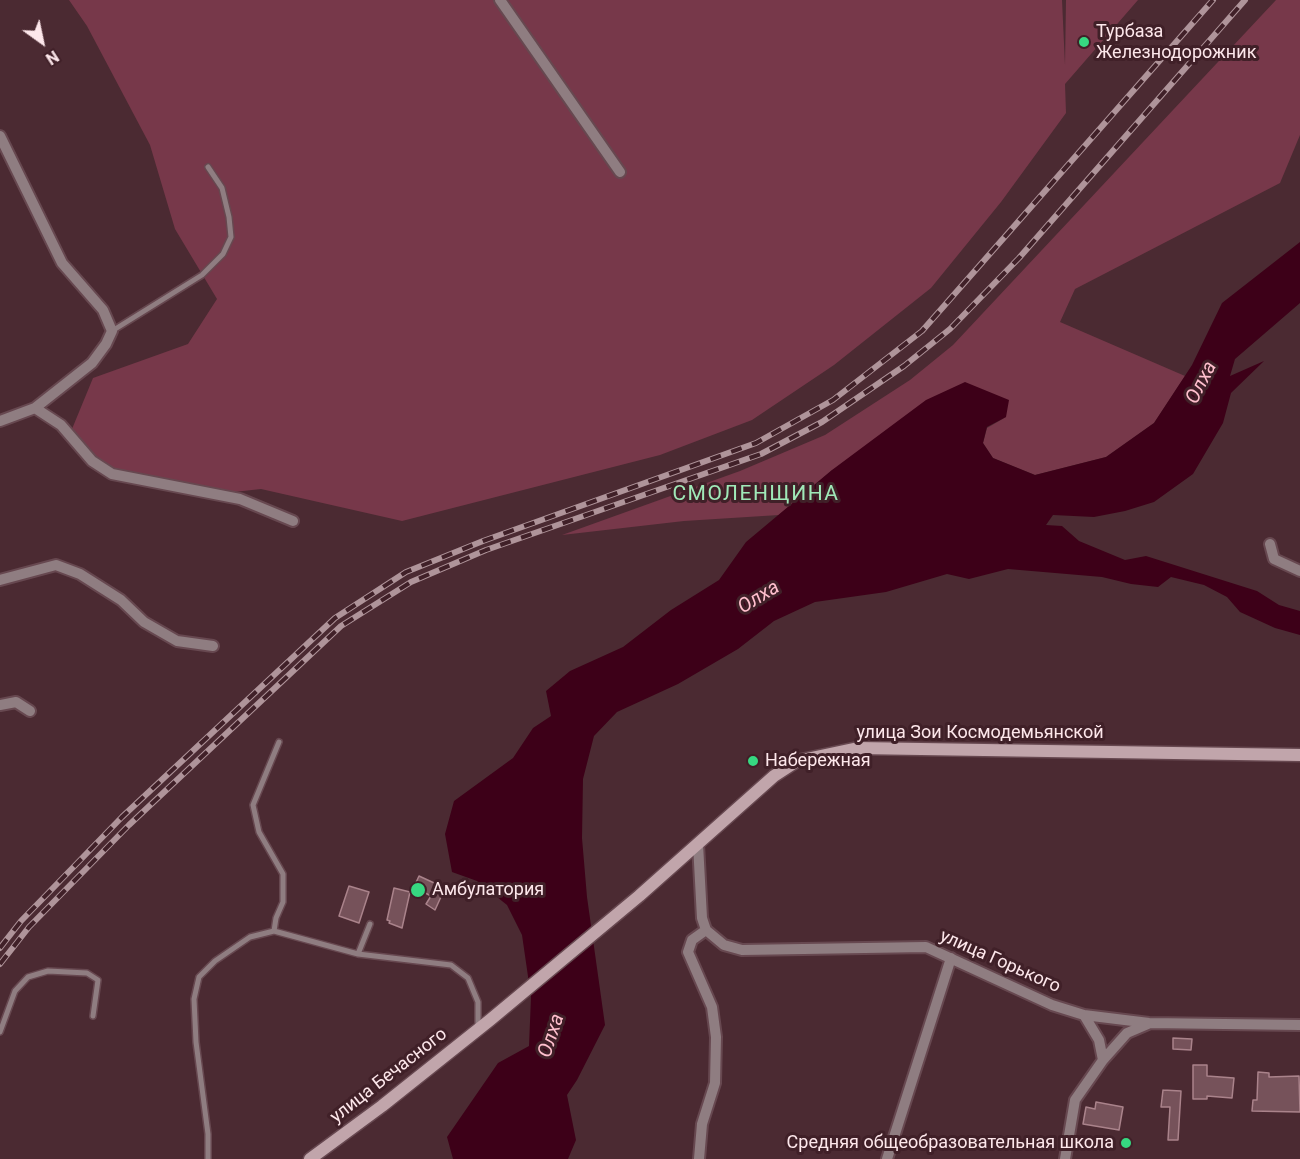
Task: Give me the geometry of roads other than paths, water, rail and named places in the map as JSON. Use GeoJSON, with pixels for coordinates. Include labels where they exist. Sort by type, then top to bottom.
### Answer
{"type":"FeatureCollection","features":[{"type":"Feature","properties":{"kind":"main road","name":"улица Зои Космодемьянской"},"geometry":{"type":"LineString","coordinates":[[490,1020],[639,896],[760,787],[797,761],[858,748],[1300,755]]}},
{"type":"Feature","properties":{"kind":"main road","name":"улица Бечасного"},"geometry":{"type":"LineString","coordinates":[[310,1159],[382,1106],[490,1020]]}},
{"type":"Feature","properties":{"kind":"street"},"geometry":{"type":"LineString","coordinates":[[500,0],[620,172]]}},
{"type":"Feature","properties":{"kind":"street"},"geometry":{"type":"LineString","coordinates":[[0,136],[62,263],[103,310],[112,331],[106,344],[92,363],[35,408],[0,421]]}},
{"type":"Feature","properties":{"kind":"street"},"geometry":{"type":"LineString","coordinates":[[35,408],[61,425],[92,461],[112,474],[240,499],[293,521]]}},
{"type":"Feature","properties":{"kind":"street"},"geometry":{"type":"LineString","coordinates":[[1270,544],[1275,559],[1300,571]]}},
{"type":"Feature","properties":{"kind":"street"},"geometry":{"type":"LineString","coordinates":[[0,580],[56,566],[80,574],[122,600],[144,622],[177,641],[213,646]]}},
{"type":"Feature","properties":{"kind":"street"},"geometry":{"type":"LineString","coordinates":[[0,705],[16,702],[30,711]]}},
{"type":"Feature","properties":{"kind":"street"},"geometry":{"type":"LineString","coordinates":[[698,844],[702,918],[706,930],[692,940],[688,952],[712,1007],[716,1037],[715,1083],[702,1124],[699,1159]]}},
{"type":"Feature","properties":{"kind":"street","name":"улица Горького"},"geometry":{"type":"LineString","coordinates":[[706,930],[724,945],[742,950],[926,947],[1052,1005],[1084,1015],[1149,1023],[1300,1025]]}},
{"type":"Feature","properties":{"kind":"street"},"geometry":{"type":"LineString","coordinates":[[888,1159],[951,958]]}},
{"type":"Feature","properties":{"kind":"street"},"geometry":{"type":"LineString","coordinates":[[1084,1015],[1099,1040],[1103,1060]]}},
{"type":"Feature","properties":{"kind":"street"},"geometry":{"type":"LineString","coordinates":[[1065,1159],[1075,1100],[1103,1060],[1127,1033],[1149,1023]]}},
{"type":"Feature","properties":{"kind":"lane"},"geometry":{"type":"LineString","coordinates":[[112,331],[202,275],[223,254],[231,237],[230,217],[222,189],[208,167]]}},
{"type":"Feature","properties":{"kind":"lane"},"geometry":{"type":"LineString","coordinates":[[274,931],[276,918],[283,902],[283,874],[259,832],[253,805],[279,742]]}},
{"type":"Feature","properties":{"kind":"lane"},"geometry":{"type":"LineString","coordinates":[[358,954],[370,924]]}},
{"type":"Feature","properties":{"kind":"lane"},"geometry":{"type":"LineString","coordinates":[[208,1159],[208,1134],[196,1042],[194,999],[199,977],[215,961],[250,937],[274,931],[358,954],[451,965],[468,978],[478,1002],[478,1030]]}},
{"type":"Feature","properties":{"kind":"lane"},"geometry":{"type":"LineString","coordinates":[[0,1032],[15,991],[28,977],[48,971],[87,973],[98,980],[93,1016]]}},
{"type":"Feature","properties":{"kind":"water","name":"Олха"},"geometry":{"type":"Polygon","coordinates":[[[1300,242],[1300,303],[1235,359],[1230,376],[1264,361],[1231,393],[1223,423],[1193,474],[1154,502],[1094,517],[1053,515],[1046,525],[1062,526],[1079,541],[1125,560],[1146,556],[1257,591],[1279,605],[1300,611],[1300,635],[1275,628],[1240,612],[1227,597],[1204,585],[1171,577],[1158,587],[1102,577],[1008,569],[969,579],[947,574],[886,592],[815,602],[774,621],[738,649],[678,684],[617,712],[594,736],[583,779],[582,838],[587,897],[605,1025],[567,1095],[576,1140],[568,1159],[453,1159],[447,1137],[498,1063],[529,1046],[531,997],[522,935],[507,905],[477,881],[452,872],[445,834],[454,801],[513,758],[533,728],[551,716],[546,691],[570,671],[623,647],[671,610],[719,580],[746,542],[832,470],[926,400],[965,382],[1009,400],[1006,417],[987,427],[983,443],[993,458],[1035,475],[1106,457],[1154,423],[1192,365],[1222,303],[1300,242]]]}},
{"type":"Feature","properties":{"kind":"railway"},"geometry":{"type":"LineString","coordinates":[[0,948],[21,921],[122,817],[335,618],[406,572],[483,541],[756,443],[833,400],[922,331],[1213,0]]}},
{"type":"Feature","properties":{"kind":"railway"},"geometry":{"type":"LineString","coordinates":[[0,964],[29,927],[129,825],[341,626],[411,582],[486,550],[761,454],[822,422],[904,366],[950,329],[1019,258],[1245,0]]}},
{"type":"Feature","properties":{"kind":"place","name":"Турбаза Железнодорожник"},"geometry":{"type":"Point","coordinates":[1084,42]}},
{"type":"Feature","properties":{"kind":"place","name":"Набережная"},"geometry":{"type":"Point","coordinates":[753,761]}},
{"type":"Feature","properties":{"kind":"place","name":"Амбулатория"},"geometry":{"type":"Point","coordinates":[418,890]}},
{"type":"Feature","properties":{"kind":"place","name":"Средняя общеобразовательная школа"},"geometry":{"type":"Point","coordinates":[1126,1143]}},
{"type":"Feature","properties":{"kind":"district","name":"СМОЛЕНЩИНА"},"geometry":{"type":"Point","coordinates":[756,495]}}]}
